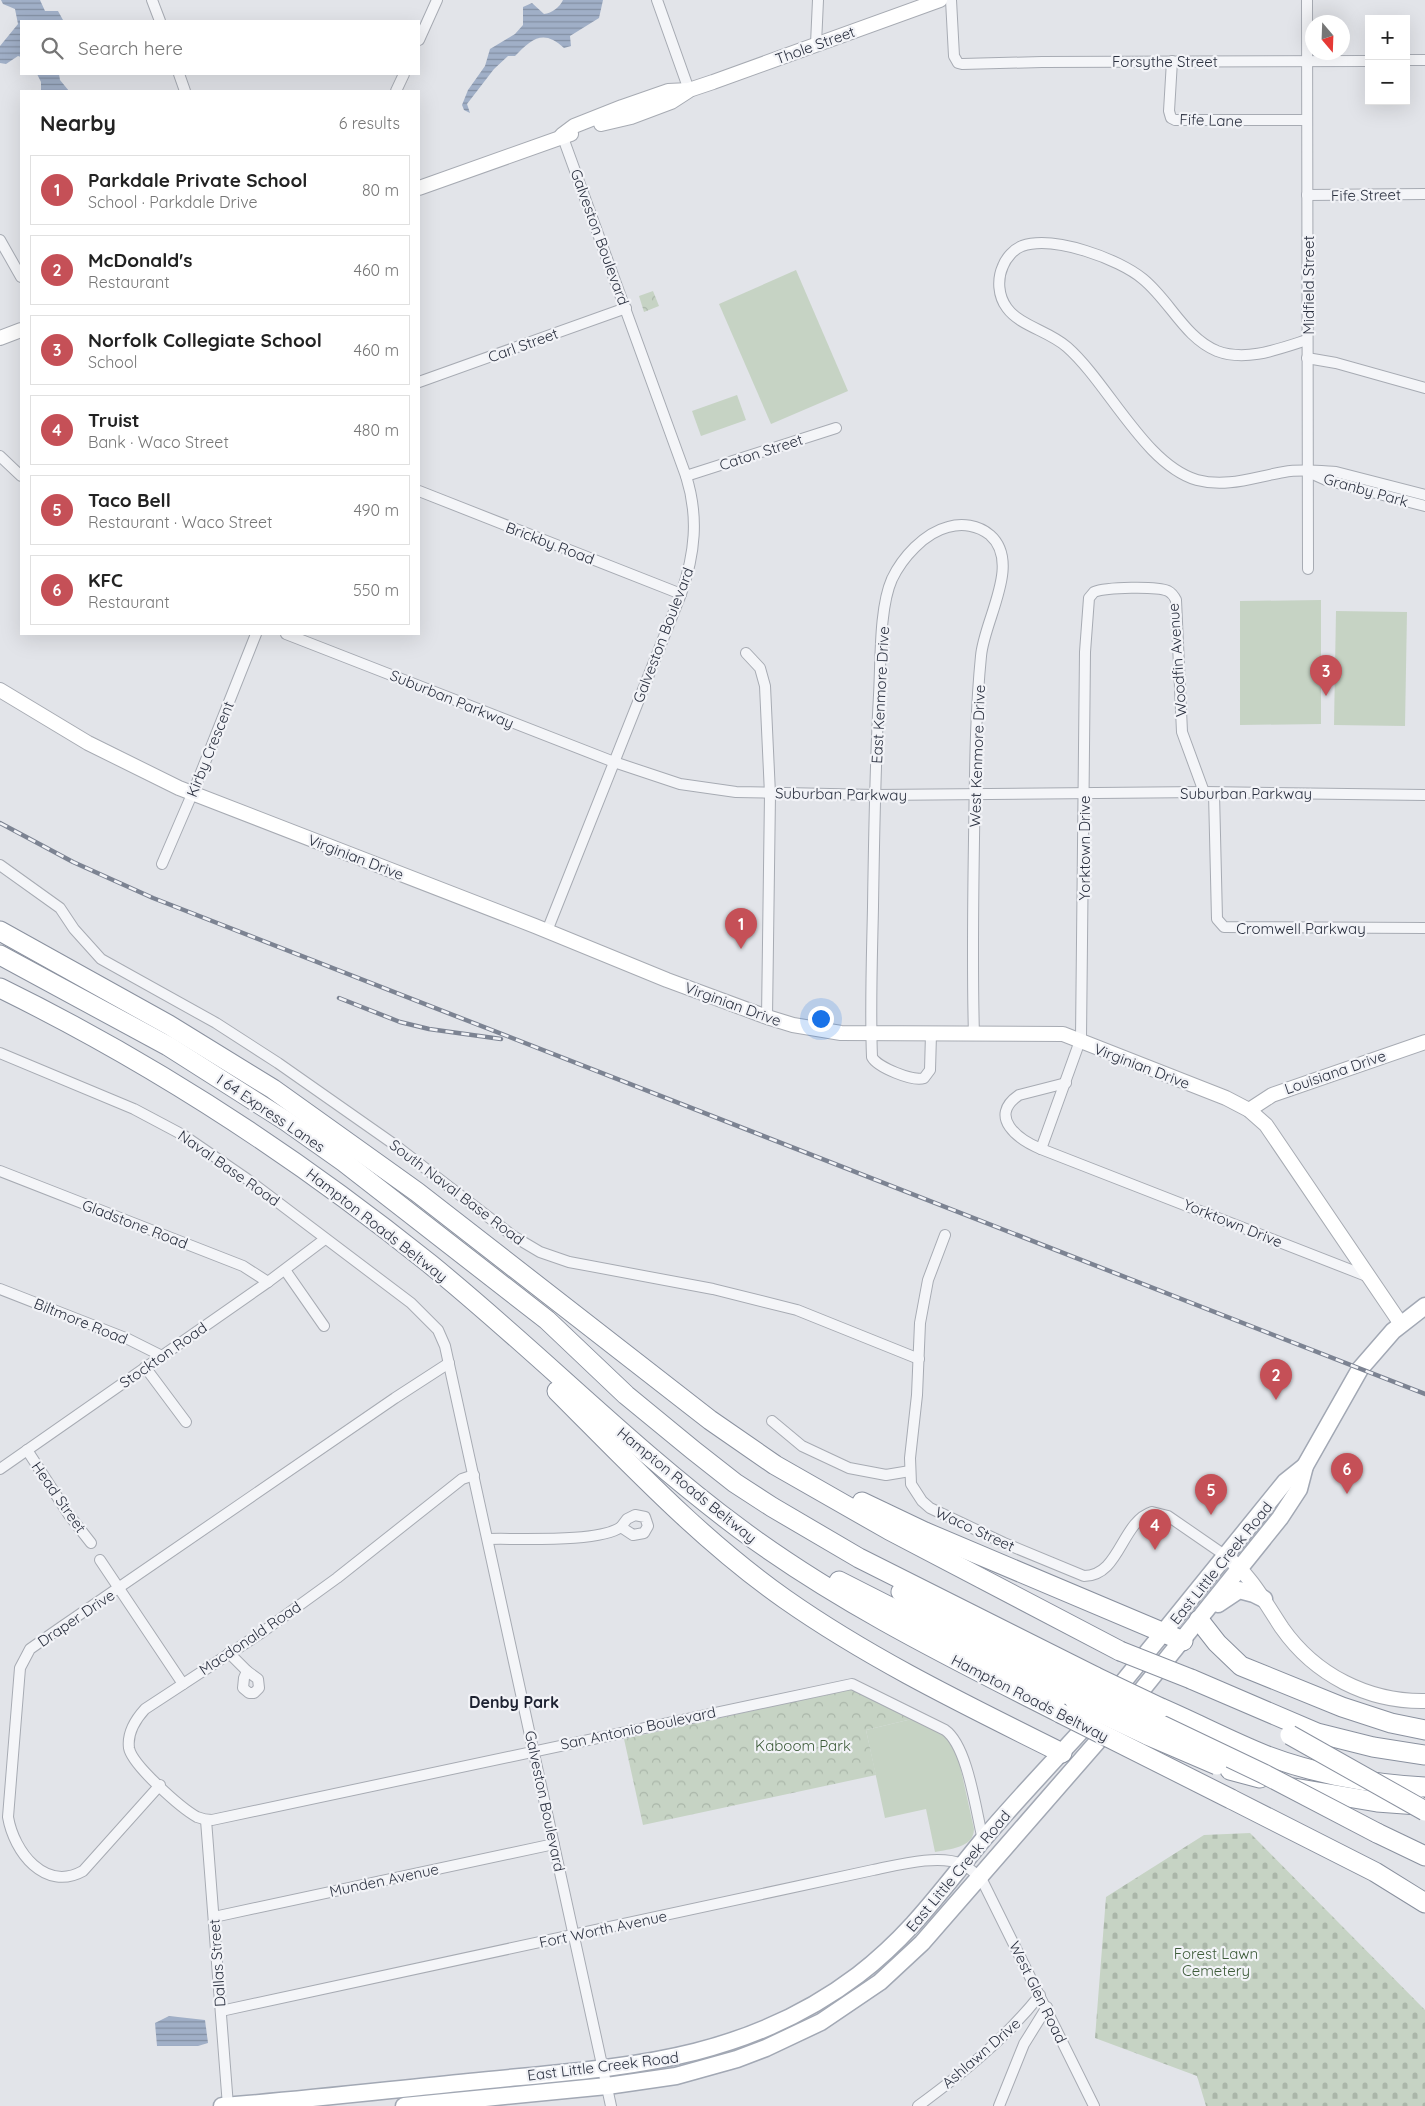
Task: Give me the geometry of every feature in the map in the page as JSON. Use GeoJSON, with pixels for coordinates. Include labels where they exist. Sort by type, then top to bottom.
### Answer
{"type":"FeatureCollection","features":[{"type":"Feature","properties":{"kind":"highway"},"geometry":{"type":"LineString","coordinates":[[0,923],[27,938],[55,961]]}},
{"type":"Feature","properties":{"kind":"highway"},"geometry":{"type":"LineString","coordinates":[[0,931],[234,1063],[338,1133],[735,1438],[818,1491],[1120,1651],[1188,1681],[1317,1733],[1380,1749],[1425,1755]]}},
{"type":"Feature","properties":{"kind":"highway","name":"I 64 Express Lanes"},"geometry":{"type":"LineString","coordinates":[[0,956],[168,1046],[286,1121],[390,1197],[547,1320],[634,1402],[735,1483],[772,1507],[1085,1689]]}},
{"type":"Feature","properties":{"kind":"highway","name":"Hampton Roads Beltway"},"geometry":{"type":"LineString","coordinates":[[0,988],[114,1049],[198,1098],[271,1144],[431,1265],[689,1490],[750,1536],[825,1587],[939,1652],[1375,1872],[1425,1903]]}},
{"type":"Feature","properties":{"kind":"highway"},"geometry":{"type":"LineString","coordinates":[[329,1187],[378,1232],[510,1344],[663,1498],[743,1568],[786,1600],[889,1664],[1062,1754]]}},
{"type":"Feature","properties":{"kind":"highway"},"geometry":{"type":"LineString","coordinates":[[646,1370],[725,1417],[813,1474],[867,1504],[925,1532],[1183,1641]]}},
{"type":"Feature","properties":{"kind":"highway"},"geometry":{"type":"LineString","coordinates":[[616,1428],[670,1462],[747,1522],[794,1554],[890,1608],[1085,1689],[1264,1774],[1424,1856]]}},
{"type":"Feature","properties":{"kind":"highway"},"geometry":{"type":"LineString","coordinates":[[1199,1620],[1217,1642],[1242,1666],[1342,1707],[1391,1723],[1425,1730]]}},
{"type":"Feature","properties":{"kind":"highway"},"geometry":{"type":"LineString","coordinates":[[1188,1681],[1290,1735],[1425,1811]]}},
{"type":"Feature","properties":{"kind":"highway"},"geometry":{"type":"LineString","coordinates":[[1085,1689],[1161,1708],[1240,1744],[1290,1764],[1386,1785],[1425,1787]]}},
{"type":"Feature","properties":{"kind":"highway"},"geometry":{"type":"LineString","coordinates":[[1085,1689],[1155,1739],[1230,1770],[1293,1788],[1333,1795],[1425,1806]]}},
{"type":"Feature","properties":{"kind":"highway"},"geometry":{"type":"LineString","coordinates":[[1386,1785],[1425,1783]]}},
{"type":"Feature","properties":{"kind":"highway"},"geometry":{"type":"LineString","coordinates":[[1375,1872],[1425,1912]]}},
{"type":"Feature","properties":{"kind":"main road","name":"East Little Creek Road"},"geometry":{"type":"LineString","coordinates":[[404,2106],[607,2086],[676,2076],[707,2069],[766,2048],[821,2022],[852,2002],[898,1967],[981,1878],[1183,1641],[1280,1518],[1299,1489],[1305,1466],[1360,1369],[1373,1351],[1401,1324],[1425,1306]]}},
{"type":"Feature","properties":{"kind":"main road","name":"East Little Creek Road"},"geometry":{"type":"LineString","coordinates":[[222,2106],[603,2068],[699,2052],[774,2025],[807,2009],[857,1975],[905,1934],[923,1915],[983,1840],[1062,1754],[1165,1633],[1285,1482],[1305,1466]]}},
{"type":"Feature","properties":{"kind":"main road"},"geometry":{"type":"LineString","coordinates":[[1199,1620],[1227,1596],[1240,1590],[1264,1599]]}},
{"type":"Feature","properties":{"kind":"main road"},"geometry":{"type":"LineString","coordinates":[[1062,1754],[1088,1753]]}},
{"type":"Feature","properties":{"kind":"street"},"geometry":{"type":"LineString","coordinates":[[152,0],[160,20]]}},
{"type":"Feature","properties":{"kind":"street"},"geometry":{"type":"LineString","coordinates":[[420,38],[437,0]]}},
{"type":"Feature","properties":{"kind":"street"},"geometry":{"type":"LineString","coordinates":[[816,44],[818,0]]}},
{"type":"Feature","properties":{"kind":"street","name":"Thole Street"},"geometry":{"type":"LineString","coordinates":[[420,188],[616,115],[631,117],[671,102],[689,90],[940,0]]}},
{"type":"Feature","properties":{"kind":"street","name":"Forsythe Street"},"geometry":{"type":"LineString","coordinates":[[951,0],[954,56],[958,63],[962,64],[1365,60]]}},
{"type":"Feature","properties":{"kind":"street","name":"Midfield Street"},"geometry":{"type":"LineString","coordinates":[[1307,0],[1308,569]]}},
{"type":"Feature","properties":{"kind":"street"},"geometry":{"type":"LineString","coordinates":[[660,1],[689,90]]}},
{"type":"Feature","properties":{"kind":"street"},"geometry":{"type":"LineString","coordinates":[[1410,60],[1425,60]]}},
{"type":"Feature","properties":{"kind":"street","name":"Fife Lane"},"geometry":{"type":"LineString","coordinates":[[1172,61],[1169,111],[1171,118],[1175,120],[1307,120]]}},
{"type":"Feature","properties":{"kind":"street"},"geometry":{"type":"LineString","coordinates":[[179,75],[185,90]]}},
{"type":"Feature","properties":{"kind":"street"},"geometry":{"type":"LineString","coordinates":[[396,90],[404,75]]}},
{"type":"Feature","properties":{"kind":"street","name":"Galveston Boulevard"},"geometry":{"type":"LineString","coordinates":[[547,931],[681,594],[689,571],[694,535],[694,509],[686,476],[562,135]]}},
{"type":"Feature","properties":{"kind":"street","name":"Fife Street"},"geometry":{"type":"LineString","coordinates":[[1308,195],[1425,194]]}},
{"type":"Feature","properties":{"kind":"street"},"geometry":{"type":"LineString","coordinates":[[0,240],[20,275]]}},
{"type":"Feature","properties":{"kind":"street","name":"Granby Park"},"geometry":{"type":"LineString","coordinates":[[1307,340],[1254,354],[1241,355],[1220,352],[1196,338],[1154,289],[1132,272],[1067,246],[1040,244],[1022,246],[1005,262],[999,277],[999,286],[1004,304],[1016,317],[1041,329],[1067,347],[1089,370],[1164,462],[1174,470],[1197,480],[1226,484],[1285,472],[1336,472],[1425,495]]}},
{"type":"Feature","properties":{"kind":"street","name":"Carl Street"},"geometry":{"type":"LineString","coordinates":[[420,382],[626,308]]}},
{"type":"Feature","properties":{"kind":"street"},"geometry":{"type":"LineString","coordinates":[[0,338],[20,330]]}},
{"type":"Feature","properties":{"kind":"street"},"geometry":{"type":"LineString","coordinates":[[1307,358],[1336,363],[1425,388]]}},
{"type":"Feature","properties":{"kind":"street","name":"Caton Street"},"geometry":{"type":"LineString","coordinates":[[686,476],[836,428]]}},
{"type":"Feature","properties":{"kind":"street"},"geometry":{"type":"LineString","coordinates":[[0,456],[20,475]]}},
{"type":"Feature","properties":{"kind":"street","name":"Granby Park"},"geometry":{"type":"LineString","coordinates":[[1307,472],[1326,480],[1425,506]]}},
{"type":"Feature","properties":{"kind":"street","name":"Brickby Road"},"geometry":{"type":"LineString","coordinates":[[420,491],[681,594]]}},
{"type":"Feature","properties":{"kind":"street","name":"West Kenmore Drive"},"geometry":{"type":"LineString","coordinates":[[942,528],[965,525],[985,531],[999,547],[1004,564],[981,655],[974,795],[972,980],[974,1035]]}},
{"type":"Feature","properties":{"kind":"street","name":"East Kenmore Drive"},"geometry":{"type":"LineString","coordinates":[[931,1034],[930,1070],[920,1080],[878,1066],[874,1062],[871,1034],[875,795],[882,635],[891,582],[910,553],[933,533],[942,528]]}},
{"type":"Feature","properties":{"kind":"street","name":"Woodfin Avenue"},"geometry":{"type":"LineString","coordinates":[[1088,610],[1089,598],[1097,590],[1123,587],[1165,590],[1173,594],[1177,603],[1182,732],[1209,793]]}},
{"type":"Feature","properties":{"kind":"street","name":"Yorktown Drive"},"geometry":{"type":"LineString","coordinates":[[1041,1149],[1081,1042],[1085,652],[1088,610]]}},
{"type":"Feature","properties":{"kind":"street","name":"Kirby Crescent"},"geometry":{"type":"LineString","coordinates":[[162,864],[193,793],[256,635]]}},
{"type":"Feature","properties":{"kind":"street","name":"Suburban Parkway"},"geometry":{"type":"LineString","coordinates":[[289,635],[614,762],[660,778],[698,787],[770,794],[1209,793],[1425,795]]}},
{"type":"Feature","properties":{"kind":"street"},"geometry":{"type":"LineString","coordinates":[[746,653],[760,668],[766,686],[770,794],[767,1017]]}},
{"type":"Feature","properties":{"kind":"street","name":"Virginian Drive"},"geometry":{"type":"LineString","coordinates":[[0,690],[88,743],[193,793],[547,931],[667,980],[767,1017],[822,1031],[871,1034],[1055,1034],[1081,1042],[1226,1098],[1250,1110],[1266,1125],[1401,1324]]}},
{"type":"Feature","properties":{"kind":"street","name":"Cromwell Parkway"},"geometry":{"type":"LineString","coordinates":[[1209,793],[1217,919],[1224,926],[1425,928]]}},
{"type":"Feature","properties":{"kind":"street","name":"South Naval Base Road"},"geometry":{"type":"LineString","coordinates":[[0,865],[60,908],[74,929],[101,960],[216,1023],[278,1063],[394,1145],[513,1236],[540,1252],[569,1262],[713,1288],[797,1310],[918,1359]]}},
{"type":"Feature","properties":{"kind":"street","name":"Louisiana Drive"},"geometry":{"type":"LineString","coordinates":[[1250,1110],[1272,1094],[1425,1042]]}},
{"type":"Feature","properties":{"kind":"street","name":"Naval Base Road"},"geometry":{"type":"LineString","coordinates":[[0,1053],[78,1084],[156,1120],[247,1178],[411,1303],[433,1324]]}},
{"type":"Feature","properties":{"kind":"street","name":"Yorktown Drive"},"geometry":{"type":"LineString","coordinates":[[1066,1083],[1019,1095],[1010,1103],[1008,1123],[1024,1142],[1370,1277]]}},
{"type":"Feature","properties":{"kind":"street","name":"Gladstone Road"},"geometry":{"type":"LineString","coordinates":[[0,1171],[243,1266],[268,1282]]}},
{"type":"Feature","properties":{"kind":"street","name":"Waco Street"},"geometry":{"type":"LineString","coordinates":[[945,1235],[934,1263],[923,1304],[910,1471],[911,1484],[915,1492],[930,1508],[1004,1543],[1084,1576],[1092,1576],[1103,1570],[1137,1521],[1152,1512],[1168,1516],[1226,1556]]}},
{"type":"Feature","properties":{"kind":"street","name":"Stockton Road"},"geometry":{"type":"LineString","coordinates":[[0,1469],[285,1270],[325,1239]]}},
{"type":"Feature","properties":{"kind":"street"},"geometry":{"type":"LineString","coordinates":[[285,1270],[324,1326]]}},
{"type":"Feature","properties":{"kind":"street","name":"Biltmore Road"},"geometry":{"type":"LineString","coordinates":[[0,1289],[128,1339],[162,1356]]}},
{"type":"Feature","properties":{"kind":"street","name":"Galveston Boulevard"},"geometry":{"type":"LineString","coordinates":[[433,1324],[442,1338],[449,1364],[611,2106]]}},
{"type":"Feature","properties":{"kind":"street","name":"Draper Drive"},"geometry":{"type":"LineString","coordinates":[[160,1785],[87,1868],[68,1877],[50,1876],[34,1866],[19,1846],[10,1828],[8,1817],[22,1662],[30,1650],[395,1398],[449,1364]]}},
{"type":"Feature","properties":{"kind":"street"},"geometry":{"type":"LineString","coordinates":[[146,1367],[186,1422]]}},
{"type":"Feature","properties":{"kind":"street"},"geometry":{"type":"LineString","coordinates":[[772,1421],[802,1446],[849,1468],[886,1475],[910,1471]]}},
{"type":"Feature","properties":{"kind":"street","name":"Head Street"},"geometry":{"type":"LineString","coordinates":[[26,1450],[69,1515],[91,1543]]}},
{"type":"Feature","properties":{"kind":"street","name":"Macdonald Road"},"geometry":{"type":"LineString","coordinates":[[206,1820],[193,1814],[137,1764],[132,1756],[130,1732],[145,1709],[229,1653],[360,1561],[462,1479],[474,1475]]}},
{"type":"Feature","properties":{"kind":"street"},"geometry":{"type":"LineString","coordinates":[[488,1539],[578,1537],[615,1531],[621,1527]]}},
{"type":"Feature","properties":{"kind":"street"},"geometry":{"type":"LineString","coordinates":[[1226,1556],[1240,1568],[1294,1643],[1306,1656],[1332,1676],[1387,1699],[1425,1701]]}},
{"type":"Feature","properties":{"kind":"street"},"geometry":{"type":"LineString","coordinates":[[100,1560],[183,1684]]}},
{"type":"Feature","properties":{"kind":"street"},"geometry":{"type":"LineString","coordinates":[[229,1653],[247,1671]]}},
{"type":"Feature","properties":{"kind":"street","name":"San Antonio Boulevard"},"geometry":{"type":"LineString","coordinates":[[206,1820],[852,1684],[945,1730],[955,1739],[964,1760],[983,1840]]}},
{"type":"Feature","properties":{"kind":"street","name":"Dallas Street"},"geometry":{"type":"LineString","coordinates":[[206,1820],[228,2106]]}},
{"type":"Feature","properties":{"kind":"street","name":"Munden Avenue"},"geometry":{"type":"LineString","coordinates":[[214,1917],[554,1844]]}},
{"type":"Feature","properties":{"kind":"street","name":"Fort Worth Avenue"},"geometry":{"type":"LineString","coordinates":[[221,2011],[911,1863],[941,1860],[963,1864],[981,1878]]}},
{"type":"Feature","properties":{"kind":"street","name":"West Glen Road"},"geometry":{"type":"LineString","coordinates":[[981,1878],[1094,2106]]}},
{"type":"Feature","properties":{"kind":"street","name":"Ashlawn Drive"},"geometry":{"type":"LineString","coordinates":[[918,2106],[969,2068],[998,2042],[1022,2018],[1040,1995]]}},
{"type":"Feature","properties":{"kind":"street"},"geometry":{"type":"LineString","coordinates":[[999,2106],[1024,2044],[1046,2007]]}},
{"type":"Feature","properties":{"kind":"green space"},"geometry":{"type":"Polygon","coordinates":[[[796,270],[848,391],[771,424],[719,304],[796,270]]]}},
{"type":"Feature","properties":{"kind":"green space"},"geometry":{"type":"Polygon","coordinates":[[[653,291],[659,306],[644,312],[639,296],[653,291]]]}},
{"type":"Feature","properties":{"kind":"green space"},"geometry":{"type":"Polygon","coordinates":[[[737,395],[746,420],[701,436],[692,411],[737,395]]]}},
{"type":"Feature","properties":{"kind":"green space"},"geometry":{"type":"Polygon","coordinates":[[[1321,600],[1321,724],[1240,725],[1240,601],[1321,600]]]}},
{"type":"Feature","properties":{"kind":"green space"},"geometry":{"type":"Polygon","coordinates":[[[1336,611],[1407,612],[1405,726],[1334,725],[1336,611]]]}},
{"type":"Feature","properties":{"kind":"green space","name":"Kaboom Park"},"geometry":{"type":"Polygon","coordinates":[[[851,1689],[912,1719],[866,1730],[876,1775],[643,1825],[624,1739],[851,1689]]]}},
{"type":"Feature","properties":{"kind":"green space"},"geometry":{"type":"Polygon","coordinates":[[[912,1719],[946,1737],[957,1752],[974,1829],[970,1840],[965,1844],[935,1852],[926,1809],[885,1818],[866,1730],[912,1719]]]}},
{"type":"Feature","properties":{"kind":"green space","name":"Forest Lawn Cemetery"},"geometry":{"type":"Polygon","coordinates":[[[1250,1833],[1425,2010],[1425,2106],[1206,2106],[1197,2076],[1095,2038],[1106,1897],[1204,1835],[1250,1833]]]}},
{"type":"Feature","properties":{"kind":"water"},"geometry":{"type":"Polygon","coordinates":[[[1,0],[40,0],[45,11],[58,11],[63,20],[20,20],[20,57],[18,56],[6,64],[0,63],[0,46],[18,24],[15,9],[3,4],[1,0]]]}},
{"type":"Feature","properties":{"kind":"water"},"geometry":{"type":"Polygon","coordinates":[[[563,0],[603,0],[599,18],[570,36],[571,46],[564,48],[557,42],[544,37],[527,44],[515,56],[508,56],[494,69],[467,104],[470,113],[464,110],[462,105],[468,90],[485,66],[490,49],[515,34],[523,25],[523,7],[532,3],[544,14],[555,9],[563,0]]]}},
{"type":"Feature","properties":{"kind":"water"},"geometry":{"type":"Polygon","coordinates":[[[38,75],[59,75],[60,80],[68,90],[41,90],[41,82],[38,75]]]}},
{"type":"Feature","properties":{"kind":"water"},"geometry":{"type":"Polygon","coordinates":[[[169,2016],[205,2020],[208,2043],[198,2046],[157,2046],[155,2023],[169,2016]]]}},
{"type":"Feature","properties":{"kind":"railway"},"geometry":{"type":"LineString","coordinates":[[0,823],[73,862],[153,898],[1425,1394]]}},
{"type":"Feature","properties":{"kind":"railway"},"geometry":{"type":"LineString","coordinates":[[339,998],[400,1022],[429,1029],[501,1039]]}},
{"type":"Feature","properties":{"kind":"place","name":"Norfolk Collegiate School"},"geometry":{"type":"Point","coordinates":[1326,696]}},
{"type":"Feature","properties":{"kind":"place","name":"Parkdale Private School"},"geometry":{"type":"Point","coordinates":[741,949]}},
{"type":"Feature","properties":{"kind":"place","name":"McDonald's"},"geometry":{"type":"Point","coordinates":[1276,1400]}},
{"type":"Feature","properties":{"kind":"place","name":"KFC"},"geometry":{"type":"Point","coordinates":[1347,1494]}},
{"type":"Feature","properties":{"kind":"place","name":"Taco Bell"},"geometry":{"type":"Point","coordinates":[1211,1515]}},
{"type":"Feature","properties":{"kind":"place","name":"Truist"},"geometry":{"type":"Point","coordinates":[1155,1550]}},
{"type":"Feature","properties":{"kind":"district","name":"Denby Park"},"geometry":{"type":"Point","coordinates":[514,1702]}}]}
